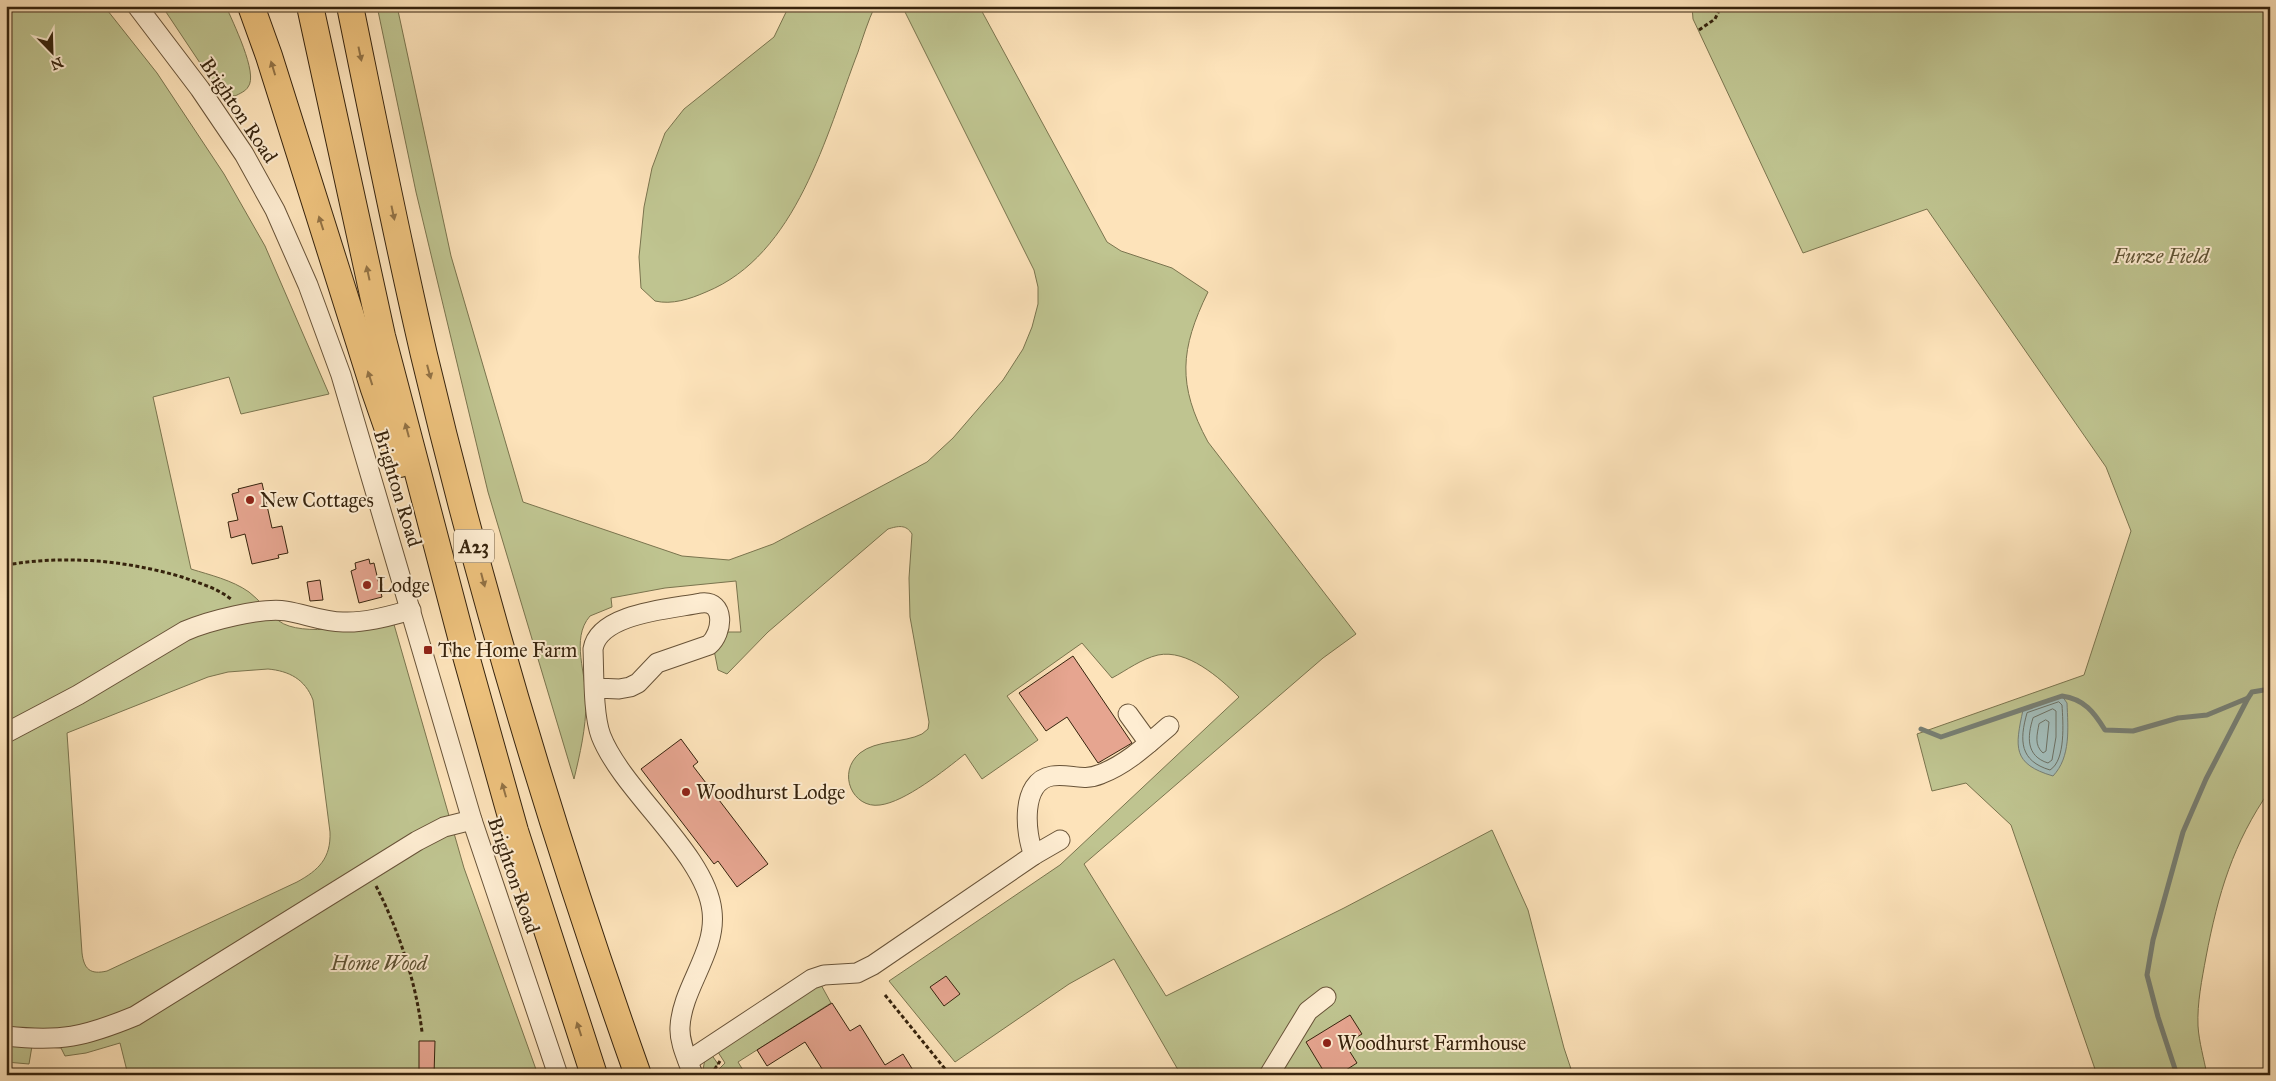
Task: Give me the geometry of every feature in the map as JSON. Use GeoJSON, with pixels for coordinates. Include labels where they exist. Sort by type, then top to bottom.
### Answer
{"type":"FeatureCollection","features":[{"type":"Feature","properties":{"kind":"highway"},"geometry":{"type":"LineString","coordinates":[[251,6],[270,56],[374,389],[466,656]]}},
{"type":"Feature","properties":{"kind":"highway","name":"A23"},"geometry":{"type":"LineString","coordinates":[[310,6],[382,336],[466,656],[515,831],[594,1075]]}},
{"type":"Feature","properties":{"kind":"highway","name":"A23"},"geometry":{"type":"LineString","coordinates":[[350,6],[421,339],[486,592],[551,817],[638,1075]]}},
{"type":"Feature","properties":{"kind":"street","name":"Brighton Road"},"geometry":{"type":"LineString","coordinates":[[138,6],[186,70],[236,142],[287,234],[337,362],[472,820],[558,1075]]}},
{"type":"Feature","properties":{"kind":"street"},"geometry":{"type":"LineString","coordinates":[[596,688],[619,689],[630,687],[638,683],[657,663],[710,645],[715,639],[718,629],[719,612],[716,606],[710,602],[701,603],[627,618],[606,627],[598,635],[594,643],[596,688],[598,726],[609,752],[693,865],[710,901],[713,912],[708,945],[685,1002],[680,1028],[682,1042],[691,1068],[812,979],[824,975],[857,973],[873,965],[1034,855],[1060,840]]}},
{"type":"Feature","properties":{"kind":"street"},"geometry":{"type":"LineString","coordinates":[[6,733],[78,695],[185,631],[203,624],[276,610],[326,620],[351,622],[380,618],[411,610]]}},
{"type":"Feature","properties":{"kind":"street"},"geometry":{"type":"LineString","coordinates":[[1128,714],[1149,743]]}},
{"type":"Feature","properties":{"kind":"street"},"geometry":{"type":"LineString","coordinates":[[1034,855],[1028,838],[1027,818],[1030,797],[1037,784],[1051,776],[1080,779],[1102,774],[1126,761],[1169,726]]}},
{"type":"Feature","properties":{"kind":"street"},"geometry":{"type":"LineString","coordinates":[[6,1036],[64,1039],[100,1030],[135,1016],[417,841],[444,828],[472,820]]}},
{"type":"Feature","properties":{"kind":"street"},"geometry":{"type":"LineString","coordinates":[[1269,1075],[1308,1011],[1326,997]]}},
{"type":"Feature","properties":{"kind":"path"},"geometry":{"type":"LineString","coordinates":[[1699,30],[1715,19],[1721,6]]}},
{"type":"Feature","properties":{"kind":"path"},"geometry":{"type":"LineString","coordinates":[[6,565],[75,559],[117,562],[152,568],[212,587],[230,597],[248,614]]}},
{"type":"Feature","properties":{"kind":"path"},"geometry":{"type":"LineString","coordinates":[[368,871],[388,911],[413,983],[422,1032]]}},
{"type":"Feature","properties":{"kind":"path"},"geometry":{"type":"LineString","coordinates":[[885,995],[950,1075]]}},
{"type":"Feature","properties":{"kind":"green space","name":"Home Wood"},"geometry":{"type":"Polygon","coordinates":[[[6,6],[104,6],[157,73],[224,174],[265,246],[329,394],[241,414],[229,377],[153,397],[191,569],[221,578],[242,588],[253,595],[275,618],[289,626],[318,630],[393,621],[464,868],[538,1075],[128,1075],[120,1043],[86,1053],[65,1056],[61,1048],[32,1046],[29,1064],[6,1062],[6,6]],[[268,669],[228,672],[208,677],[67,733],[82,953],[84,963],[89,970],[96,972],[107,971],[297,882],[312,873],[326,856],[330,832],[313,700],[301,681],[289,674],[268,669]]]}},
{"type":"Feature","properties":{"kind":"green space"},"geometry":{"type":"Polygon","coordinates":[[[162,6],[226,6],[250,71],[250,80],[247,88],[235,96],[224,93],[212,81],[162,6]]]}},
{"type":"Feature","properties":{"kind":"green space"},"geometry":{"type":"Polygon","coordinates":[[[377,6],[397,6],[451,256],[523,502],[682,556],[729,560],[773,544],[927,462],[953,438],[1003,380],[1023,349],[1032,327],[1038,304],[1038,287],[1034,270],[902,6],[979,6],[1107,242],[1121,251],[1172,268],[1208,292],[1192,331],[1186,367],[1187,385],[1198,422],[1208,442],[1356,634],[1323,658],[1084,864],[1166,996],[1344,908],[1492,830],[1528,910],[1564,1048],[1573,1075],[1181,1075],[1114,959],[1069,984],[955,1062],[889,981],[1060,865],[1239,697],[1202,666],[1180,656],[1169,654],[1146,659],[1112,678],[1082,643],[1007,696],[1038,740],[982,779],[965,754],[913,792],[901,798],[880,805],[870,805],[862,801],[855,796],[849,779],[849,770],[853,761],[860,753],[874,746],[915,737],[928,729],[929,722],[910,617],[909,578],[912,534],[904,527],[888,529],[768,632],[727,674],[718,670],[714,650],[726,632],[741,632],[736,581],[665,588],[611,598],[612,607],[590,616],[584,625],[581,635],[580,646],[586,691],[586,712],[574,779],[488,492],[416,192],[377,6]]]}},
{"type":"Feature","properties":{"kind":"green space"},"geometry":{"type":"Polygon","coordinates":[[[789,6],[875,6],[820,155],[786,222],[764,251],[737,274],[706,292],[674,302],[655,301],[641,288],[639,257],[644,207],[652,168],[665,133],[684,109],[774,37],[789,6]]]}},
{"type":"Feature","properties":{"kind":"green space","name":"Furze Field"},"geometry":{"type":"Polygon","coordinates":[[[1692,6],[2270,6],[2270,790],[2246,830],[2237,850],[2222,890],[2211,934],[2201,982],[2198,1017],[2199,1038],[2207,1075],[2097,1075],[2011,825],[1966,783],[1932,791],[1917,734],[2084,675],[2131,531],[2106,467],[1927,209],[1803,253],[1693,19],[1692,6]]]}},
{"type":"Feature","properties":{"kind":"green space"},"geometry":{"type":"Polygon","coordinates":[[[820,983],[831,1003],[738,1062],[746,1075],[713,1075],[725,1063],[716,1049],[820,983]]]}},
{"type":"Feature","properties":{"kind":"green space"},"geometry":{"type":"Polygon","coordinates":[[[711,1054],[718,1064],[709,1075],[702,1075],[705,1059],[711,1054]]]}},
{"type":"Feature","properties":{"kind":"water"},"geometry":{"type":"Polygon","coordinates":[[[2062,696],[2067,703],[2066,751],[2059,768],[2053,776],[2030,766],[2023,760],[2018,744],[2019,734],[2023,710],[2062,696]]]}},
{"type":"Feature","properties":{"kind":"building"},"geometry":{"type":"Polygon","coordinates":[[[262,483],[272,528],[282,526],[288,553],[278,555],[279,558],[252,564],[245,534],[231,538],[228,522],[238,520],[232,494],[239,492],[238,489],[262,483]]]}},
{"type":"Feature","properties":{"kind":"building","name":"Lodge"},"geometry":{"type":"Polygon","coordinates":[[[369,559],[370,564],[374,563],[382,597],[359,603],[351,571],[356,569],[355,563],[369,559]]]}},
{"type":"Feature","properties":{"kind":"building"},"geometry":{"type":"Polygon","coordinates":[[[320,580],[323,600],[310,601],[307,582],[320,580]]]}},
{"type":"Feature","properties":{"kind":"building"},"geometry":{"type":"Polygon","coordinates":[[[1073,656],[1132,743],[1098,763],[1067,717],[1046,731],[1019,693],[1073,656]]]}},
{"type":"Feature","properties":{"kind":"building","name":"Woodhurst Lodge"},"geometry":{"type":"Polygon","coordinates":[[[681,739],[698,762],[693,766],[768,864],[737,887],[718,861],[714,864],[641,769],[681,739]]]}},
{"type":"Feature","properties":{"kind":"building"},"geometry":{"type":"Polygon","coordinates":[[[946,976],[960,994],[944,1006],[930,987],[946,976]]]}},
{"type":"Feature","properties":{"kind":"building"},"geometry":{"type":"Polygon","coordinates":[[[832,1003],[850,1031],[860,1025],[885,1065],[903,1054],[916,1075],[826,1075],[805,1042],[767,1066],[757,1050],[832,1003]]]}},
{"type":"Feature","properties":{"kind":"building","name":"Woodhurst Farmhouse"},"geometry":{"type":"Polygon","coordinates":[[[1350,1015],[1362,1034],[1345,1044],[1357,1063],[1338,1075],[1326,1075],[1306,1042],[1350,1015]]]}},
{"type":"Feature","properties":{"kind":"building"},"geometry":{"type":"Polygon","coordinates":[[[419,1041],[435,1041],[434,1075],[419,1075],[419,1041]]]}},
{"type":"Feature","properties":{"kind":"waterway"},"geometry":{"type":"LineString","coordinates":[[1921,729],[1941,737],[2062,696],[2076,700],[2088,707],[2105,730],[2133,731],[2178,718],[2207,715],[2248,698],[2252,692],[2270,689]]}},
{"type":"Feature","properties":{"kind":"waterway"},"geometry":{"type":"LineString","coordinates":[[2177,1075],[2158,1017],[2147,975],[2153,940],[2183,832],[2206,779],[2248,698]]}},
{"type":"Feature","properties":{"kind":"place","name":"New Cottages"},"geometry":{"type":"Point","coordinates":[250,500]}},
{"type":"Feature","properties":{"kind":"place","name":"Lodge"},"geometry":{"type":"Point","coordinates":[367,585]}},
{"type":"Feature","properties":{"kind":"place","name":"The Home Farm"},"geometry":{"type":"Point","coordinates":[428,650]}},
{"type":"Feature","properties":{"kind":"place","name":"Woodhurst Lodge"},"geometry":{"type":"Point","coordinates":[686,792]}},
{"type":"Feature","properties":{"kind":"place","name":"Woodhurst Farmhouse"},"geometry":{"type":"Point","coordinates":[1327,1043]}}]}
